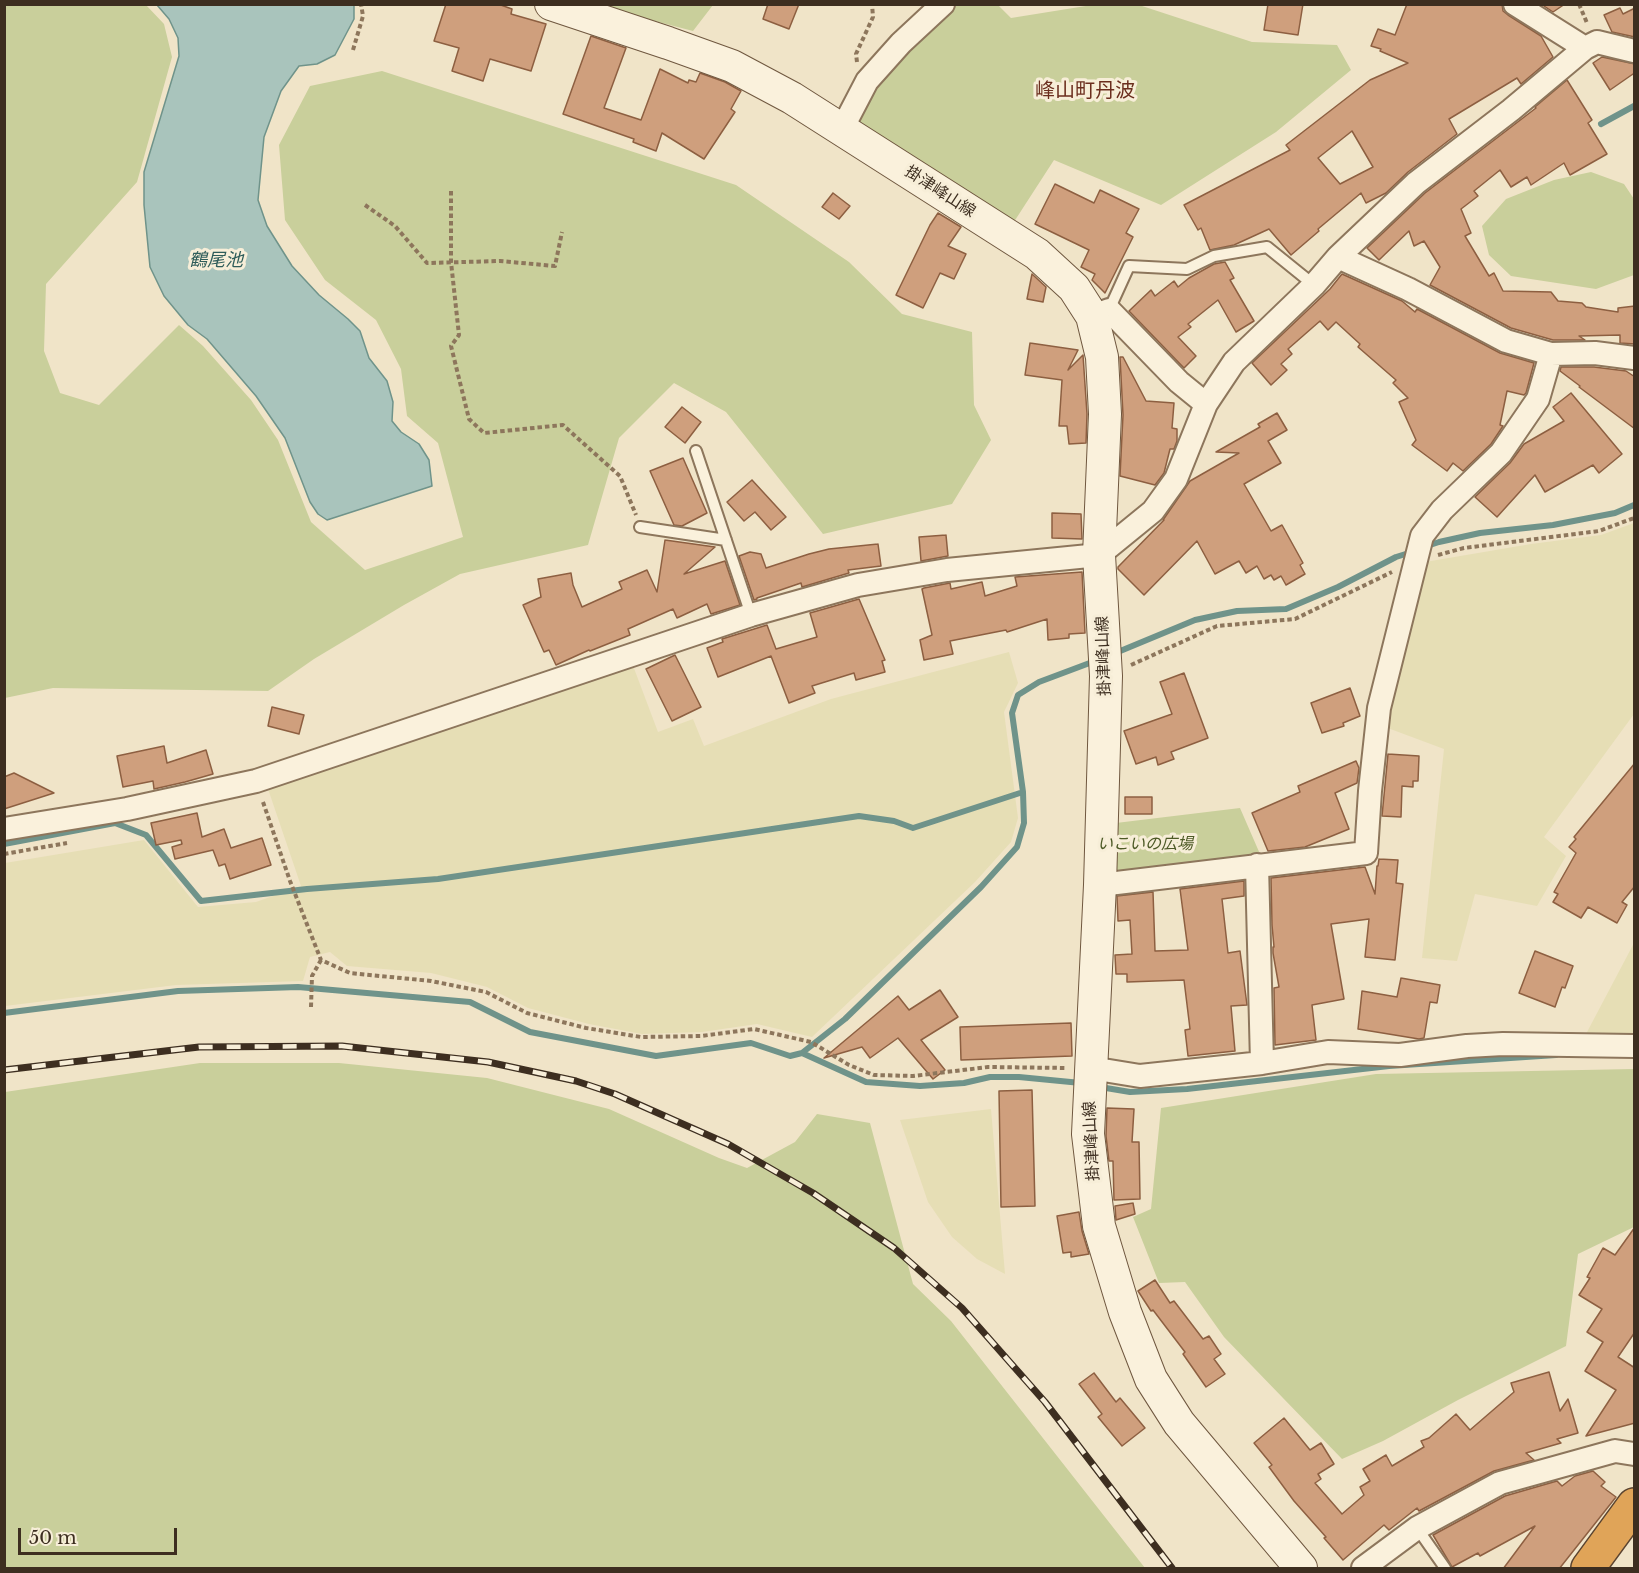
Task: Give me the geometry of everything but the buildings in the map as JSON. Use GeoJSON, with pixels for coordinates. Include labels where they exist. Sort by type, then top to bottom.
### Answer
{"type":"FeatureCollection","features":[{"type":"Feature","properties":{"kind":"highway"},"geometry":{"type":"LineString","coordinates":[[1588,1569],[1635,1505]]}},
{"type":"Feature","properties":{"kind":"main road","name":"掛津峰山線"},"geometry":{"type":"LineString","coordinates":[[551,4],[732,66],[792,98],[1036,254],[1101,313],[1105,414],[1099,555],[1106,676],[1089,1134],[1099,1226],[1125,1312],[1151,1379],[1179,1423],[1300,1569]]}},
{"type":"Feature","properties":{"kind":"street"},"geometry":{"type":"LineString","coordinates":[[842,129],[867,81],[901,43],[943,4]]}},
{"type":"Feature","properties":{"kind":"street"},"geometry":{"type":"LineString","coordinates":[[1515,4],[1585,48]]}},
{"type":"Feature","properties":{"kind":"street"},"geometry":{"type":"LineString","coordinates":[[4,829],[127,809],[256,781],[751,615],[858,585],[947,570],[1099,555],[1153,511],[1176,479],[1206,404],[1234,362],[1314,285],[1338,257],[1416,183],[1511,110],[1585,48],[1596,42],[1635,51]]}},
{"type":"Feature","properties":{"kind":"street"},"geometry":{"type":"LineString","coordinates":[[1338,257],[1408,289],[1506,341],[1551,354],[1595,353],[1635,358]]}},
{"type":"Feature","properties":{"kind":"street"},"geometry":{"type":"LineString","coordinates":[[1101,313],[1206,404]]}},
{"type":"Feature","properties":{"kind":"street"},"geometry":{"type":"LineString","coordinates":[[1100,885],[1366,853],[1379,708],[1422,536],[1442,510],[1501,453],[1538,399],[1551,354]]}},
{"type":"Feature","properties":{"kind":"street"},"geometry":{"type":"LineString","coordinates":[[1257,865],[1262,1063]]}},
{"type":"Feature","properties":{"kind":"street"},"geometry":{"type":"LineString","coordinates":[[1090,1079],[1262,1063],[1328,1053],[1400,1055],[1491,1045],[1635,1046]]}},
{"type":"Feature","properties":{"kind":"street"},"geometry":{"type":"LineString","coordinates":[[1363,1569],[1417,1528],[1500,1483],[1615,1451],[1635,1454]]}},
{"type":"Feature","properties":{"kind":"lane"},"geometry":{"type":"LineString","coordinates":[[1101,313],[1130,266],[1188,269],[1214,256],[1267,248],[1314,285]]}},
{"type":"Feature","properties":{"kind":"lane"},"geometry":{"type":"LineString","coordinates":[[696,451],[751,615]]}},
{"type":"Feature","properties":{"kind":"lane"},"geometry":{"type":"LineString","coordinates":[[640,527],[726,540]]}},
{"type":"Feature","properties":{"kind":"lane"},"geometry":{"type":"LineString","coordinates":[[1417,1528],[1445,1569]]}},
{"type":"Feature","properties":{"kind":"path"},"geometry":{"type":"LineString","coordinates":[[353,50],[363,16],[361,4]]}},
{"type":"Feature","properties":{"kind":"path"},"geometry":{"type":"LineString","coordinates":[[867,81],[858,71],[856,54],[873,17],[872,4]]}},
{"type":"Feature","properties":{"kind":"path"},"geometry":{"type":"LineString","coordinates":[[451,191],[451,262],[459,335],[451,346],[469,419],[484,433],[563,425],[620,476],[640,527]]}},
{"type":"Feature","properties":{"kind":"path"},"geometry":{"type":"LineString","coordinates":[[365,204],[395,226],[427,263],[500,261],[555,266],[562,232]]}},
{"type":"Feature","properties":{"kind":"path"},"geometry":{"type":"LineString","coordinates":[[1106,676],[1217,626],[1296,619],[1417,560],[1464,548],[1599,531],[1635,518]]}},
{"type":"Feature","properties":{"kind":"path"},"geometry":{"type":"LineString","coordinates":[[256,781],[290,881],[321,960],[350,973],[431,981],[486,992],[527,1013],[586,1028],[641,1037],[701,1036],[754,1029],[811,1042],[849,1065],[874,1075],[914,1076],[988,1066],[1090,1079]]}},
{"type":"Feature","properties":{"kind":"path"},"geometry":{"type":"LineString","coordinates":[[311,1007],[312,976],[321,960]]}},
{"type":"Feature","properties":{"kind":"shaded area"},"geometry":{"type":"Polygon","coordinates":[[[1634,523],[1634,714],[1544,837],[1566,856],[1537,906],[1475,894],[1457,961],[1422,958],[1444,749],[1385,727],[1425,562],[1601,535],[1634,523]]]}},
{"type":"Feature","properties":{"kind":"shaded area"},"geometry":{"type":"Polygon","coordinates":[[[1009,652],[1018,683],[1004,712],[1018,818],[1011,842],[975,882],[812,1037],[757,1024],[702,1032],[642,1034],[589,1024],[528,1008],[487,987],[431,973],[347,966],[330,952],[310,957],[303,981],[176,985],[5,1006],[5,863],[144,840],[198,907],[256,902],[301,886],[267,786],[632,663],[658,732],[693,719],[704,746],[831,699],[1009,652]]]}},
{"type":"Feature","properties":{"kind":"shaded area"},"geometry":{"type":"Polygon","coordinates":[[[1634,943],[1634,1035],[1586,1034],[1634,943]]]}},
{"type":"Feature","properties":{"kind":"shaded area"},"geometry":{"type":"Polygon","coordinates":[[[991,1109],[1005,1274],[977,1259],[952,1237],[928,1202],[900,1120],[991,1109]]]}},
{"type":"Feature","properties":{"kind":"green space"},"geometry":{"type":"Polygon","coordinates":[[[5,4],[146,5],[164,24],[172,57],[137,182],[46,284],[44,351],[60,393],[99,405],[179,325],[203,346],[251,400],[278,440],[311,522],[365,570],[463,537],[438,443],[407,416],[401,369],[376,320],[325,280],[285,220],[279,145],[310,86],[382,71],[736,185],[849,262],[902,314],[972,332],[974,405],[991,440],[952,504],[823,534],[726,412],[674,383],[619,438],[588,545],[460,574],[314,659],[268,691],[53,688],[5,698],[5,4]]]}},
{"type":"Feature","properties":{"kind":"green space"},"geometry":{"type":"Polygon","coordinates":[[[593,5],[713,5],[693,31],[593,5]]]}},
{"type":"Feature","properties":{"kind":"green space"},"geometry":{"type":"Polygon","coordinates":[[[956,5],[998,5],[1011,18],[1092,5],[1139,5],[1252,42],[1337,45],[1351,70],[1276,132],[1161,205],[1054,160],[1010,228],[862,133],[857,119],[870,86],[956,5]]]}},
{"type":"Feature","properties":{"kind":"green space"},"geometry":{"type":"Polygon","coordinates":[[[1591,172],[1624,184],[1634,199],[1634,275],[1596,289],[1511,276],[1489,255],[1482,226],[1506,199],[1554,180],[1591,172]]]}},
{"type":"Feature","properties":{"kind":"green space","name":"いこいの広場"},"geometry":{"type":"Polygon","coordinates":[[[1240,808],[1260,854],[1114,873],[1116,823],[1240,808]]]}},
{"type":"Feature","properties":{"kind":"green space"},"geometry":{"type":"Polygon","coordinates":[[[200,1063],[339,1063],[487,1078],[609,1109],[719,1158],[747,1168],[795,1142],[817,1114],[870,1123],[913,1284],[951,1321],[1145,1568],[5,1568],[5,1092],[200,1063]]]}},
{"type":"Feature","properties":{"kind":"green space"},"geometry":{"type":"Polygon","coordinates":[[[1634,1069],[1634,1227],[1578,1254],[1566,1346],[1458,1400],[1383,1441],[1342,1459],[1224,1337],[1185,1282],[1159,1283],[1133,1217],[1151,1209],[1161,1108],[1376,1074],[1634,1069]]]}},
{"type":"Feature","properties":{"kind":"water","name":"鶴尾池"},"geometry":{"type":"Polygon","coordinates":[[[157,5],[354,5],[354,19],[335,55],[317,64],[299,66],[281,91],[264,137],[258,200],[267,226],[292,266],[319,295],[360,331],[369,358],[387,381],[393,402],[392,421],[401,432],[419,444],[429,460],[432,486],[327,520],[318,514],[310,502],[285,438],[256,396],[207,339],[188,325],[164,296],[150,267],[144,205],[144,172],[179,56],[178,38],[169,19],[157,5]]]}},
{"type":"Feature","properties":{"kind":"waterway"},"geometry":{"type":"LineString","coordinates":[[1601,124],[1634,106]]}},
{"type":"Feature","properties":{"kind":"waterway"},"geometry":{"type":"LineString","coordinates":[[1424,547],[1480,533],[1553,525],[1615,513],[1634,505]]}},
{"type":"Feature","properties":{"kind":"waterway"},"geometry":{"type":"LineString","coordinates":[[1113,654],[1195,620],[1237,611],[1286,609],[1338,587],[1396,557],[1412,552]]}},
{"type":"Feature","properties":{"kind":"waterway"},"geometry":{"type":"LineString","coordinates":[[4,1013],[178,991],[298,987],[470,1002],[530,1032],[656,1056],[751,1043],[790,1056],[802,1053],[845,1019],[981,887],[1017,847],[1024,823],[1023,792],[1012,713],[1018,695],[1039,682],[1095,661]]}},
{"type":"Feature","properties":{"kind":"waterway"},"geometry":{"type":"LineString","coordinates":[[4,844],[115,823],[146,835],[201,901],[307,889],[438,879],[859,816],[894,821],[913,828],[1023,792]]}},
{"type":"Feature","properties":{"kind":"waterway"},"geometry":{"type":"LineString","coordinates":[[802,1053],[866,1082],[920,1086],[964,1083],[990,1077],[1019,1077],[1081,1083]]}},
{"type":"Feature","properties":{"kind":"waterway"},"geometry":{"type":"LineString","coordinates":[[1100,1087],[1130,1092],[1187,1089],[1389,1066],[1556,1055]]}},
{"type":"Feature","properties":{"kind":"railway"},"geometry":{"type":"LineString","coordinates":[[4,1070],[199,1047],[342,1046],[488,1062],[576,1081],[615,1094],[728,1144],[813,1193],[894,1248],[962,1308],[1045,1402],[1172,1568]]}},
{"type":"Feature","properties":{"kind":"district","name":"峰山町丹波"},"geometry":{"type":"Point","coordinates":[1085,91]}}]}
